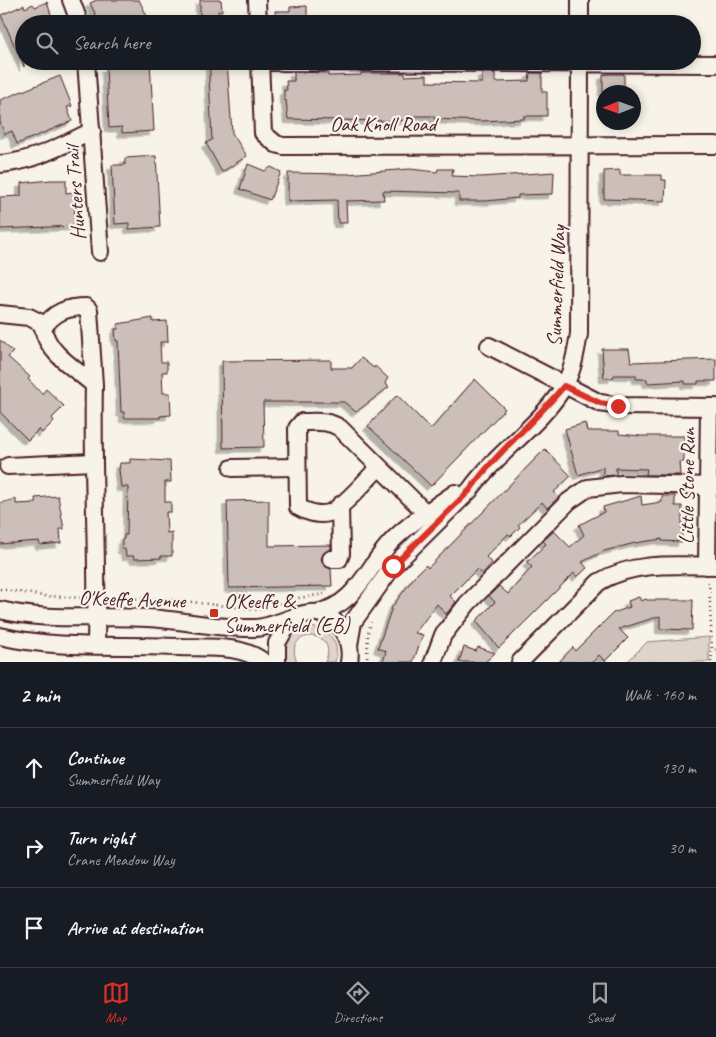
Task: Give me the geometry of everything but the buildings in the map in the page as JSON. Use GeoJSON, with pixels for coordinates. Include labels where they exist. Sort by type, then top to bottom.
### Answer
{"type":"FeatureCollection","features":[{"type":"Feature","properties":{"kind":"street"},"geometry":{"type":"LineString","coordinates":[[71,0],[77,15]]}},
{"type":"Feature","properties":{"kind":"street"},"geometry":{"type":"LineString","coordinates":[[257,0],[258,15]]}},
{"type":"Feature","properties":{"kind":"street"},"geometry":{"type":"LineString","coordinates":[[580,0],[580,15]]}},
{"type":"Feature","properties":{"kind":"street"},"geometry":{"type":"LineString","coordinates":[[701,64],[716,64]]}},
{"type":"Feature","properties":{"kind":"street","name":"Hunters Trail"},"geometry":{"type":"LineString","coordinates":[[87,70],[100,252]]}},
{"type":"Feature","properties":{"kind":"street","name":"Oak Knoll Road"},"geometry":{"type":"LineString","coordinates":[[260,70],[264,133],[276,144],[284,146],[716,145]]}},
{"type":"Feature","properties":{"kind":"street","name":"Summerfield Way"},"geometry":{"type":"LineString","coordinates":[[349,645],[353,622],[367,600],[431,518],[480,476],[539,416],[564,386],[576,352],[578,334],[580,70]]}},
{"type":"Feature","properties":{"kind":"street","name":"Hunters Trail"},"geometry":{"type":"LineString","coordinates":[[0,164],[12,163],[35,156],[92,131]]}},
{"type":"Feature","properties":{"kind":"street"},"geometry":{"type":"LineString","coordinates":[[94,385],[55,352],[44,337],[45,325],[54,315],[67,308],[86,307],[89,310],[94,385],[93,462],[97,598],[96,644]]}},
{"type":"Feature","properties":{"kind":"street"},"geometry":{"type":"LineString","coordinates":[[0,314],[29,317],[45,325]]}},
{"type":"Feature","properties":{"kind":"street"},"geometry":{"type":"LineString","coordinates":[[490,346],[588,398],[609,405],[712,407]]}},
{"type":"Feature","properties":{"kind":"street","name":"Little Stone Run"},"geometry":{"type":"LineString","coordinates":[[711,566],[712,407]]}},
{"type":"Feature","properties":{"kind":"street"},"geometry":{"type":"LineString","coordinates":[[379,467],[340,505],[329,513],[306,512],[298,507],[297,428],[302,422],[321,421],[332,423],[340,428],[431,518]]}},
{"type":"Feature","properties":{"kind":"street"},"geometry":{"type":"LineString","coordinates":[[8,466],[93,462]]}},
{"type":"Feature","properties":{"kind":"street"},"geometry":{"type":"LineString","coordinates":[[232,468],[298,467]]}},
{"type":"Feature","properties":{"kind":"street"},"geometry":{"type":"LineString","coordinates":[[433,662],[443,635],[468,603],[570,502],[588,488],[621,484],[712,486]]}},
{"type":"Feature","properties":{"kind":"street"},"geometry":{"type":"LineString","coordinates":[[331,559],[339,558],[341,554],[340,505]]}},
{"type":"Feature","properties":{"kind":"street","name":"Summerfield Way"},"geometry":{"type":"LineString","coordinates":[[316,613],[338,605],[352,595],[385,548],[402,532],[431,518]]}},
{"type":"Feature","properties":{"kind":"street"},"geometry":{"type":"LineString","coordinates":[[520,662],[599,582],[610,576],[623,570],[646,566],[711,566]]}},
{"type":"Feature","properties":{"kind":"street","name":"O'Keeffe Avenue"},"geometry":{"type":"LineString","coordinates":[[0,610],[41,616],[146,618],[251,628],[275,626],[307,613],[316,613]]}},
{"type":"Feature","properties":{"kind":"street"},"geometry":{"type":"LineString","coordinates":[[316,613],[339,625],[349,645],[349,662]]}},
{"type":"Feature","properties":{"kind":"street"},"geometry":{"type":"LineString","coordinates":[[277,662],[277,643],[291,619]]}},
{"type":"Feature","properties":{"kind":"street"},"geometry":{"type":"LineString","coordinates":[[0,636],[44,643],[234,650],[256,656],[264,662]]}},
{"type":"Feature","properties":{"kind":"path"},"geometry":{"type":"LineString","coordinates":[[709,582],[714,650],[711,662]]}},
{"type":"Feature","properties":{"kind":"path"},"geometry":{"type":"LineString","coordinates":[[0,589],[44,596],[174,600],[259,610],[299,598],[328,593]]}},
{"type":"Feature","properties":{"kind":"path"},"geometry":{"type":"LineString","coordinates":[[367,662],[368,633],[371,623]]}},
{"type":"Feature","properties":{"kind":"shaded area"},"geometry":{"type":"Polygon","coordinates":[[[311,627],[323,631],[332,638],[336,649],[335,662],[325,662],[328,651],[325,643],[319,638],[311,636],[297,642],[294,651],[297,662],[287,662],[286,649],[290,638],[299,631],[311,627]]]}},
{"type":"Feature","properties":{"kind":"shaded area"},"geometry":{"type":"Polygon","coordinates":[[[709,637],[709,662],[627,662],[647,642],[709,637]]]}},
{"type":"Feature","properties":{"kind":"place","name":"O'Keeffe & Summerfield (EB)"},"geometry":{"type":"Point","coordinates":[214,613]}},
{"type":"Feature","properties":{"kind":"route"},"geometry":{"type":"LineString","coordinates":[[393,566],[470,490],[480,476],[539,416],[564,386],[600,403],[618,406]]}}]}
